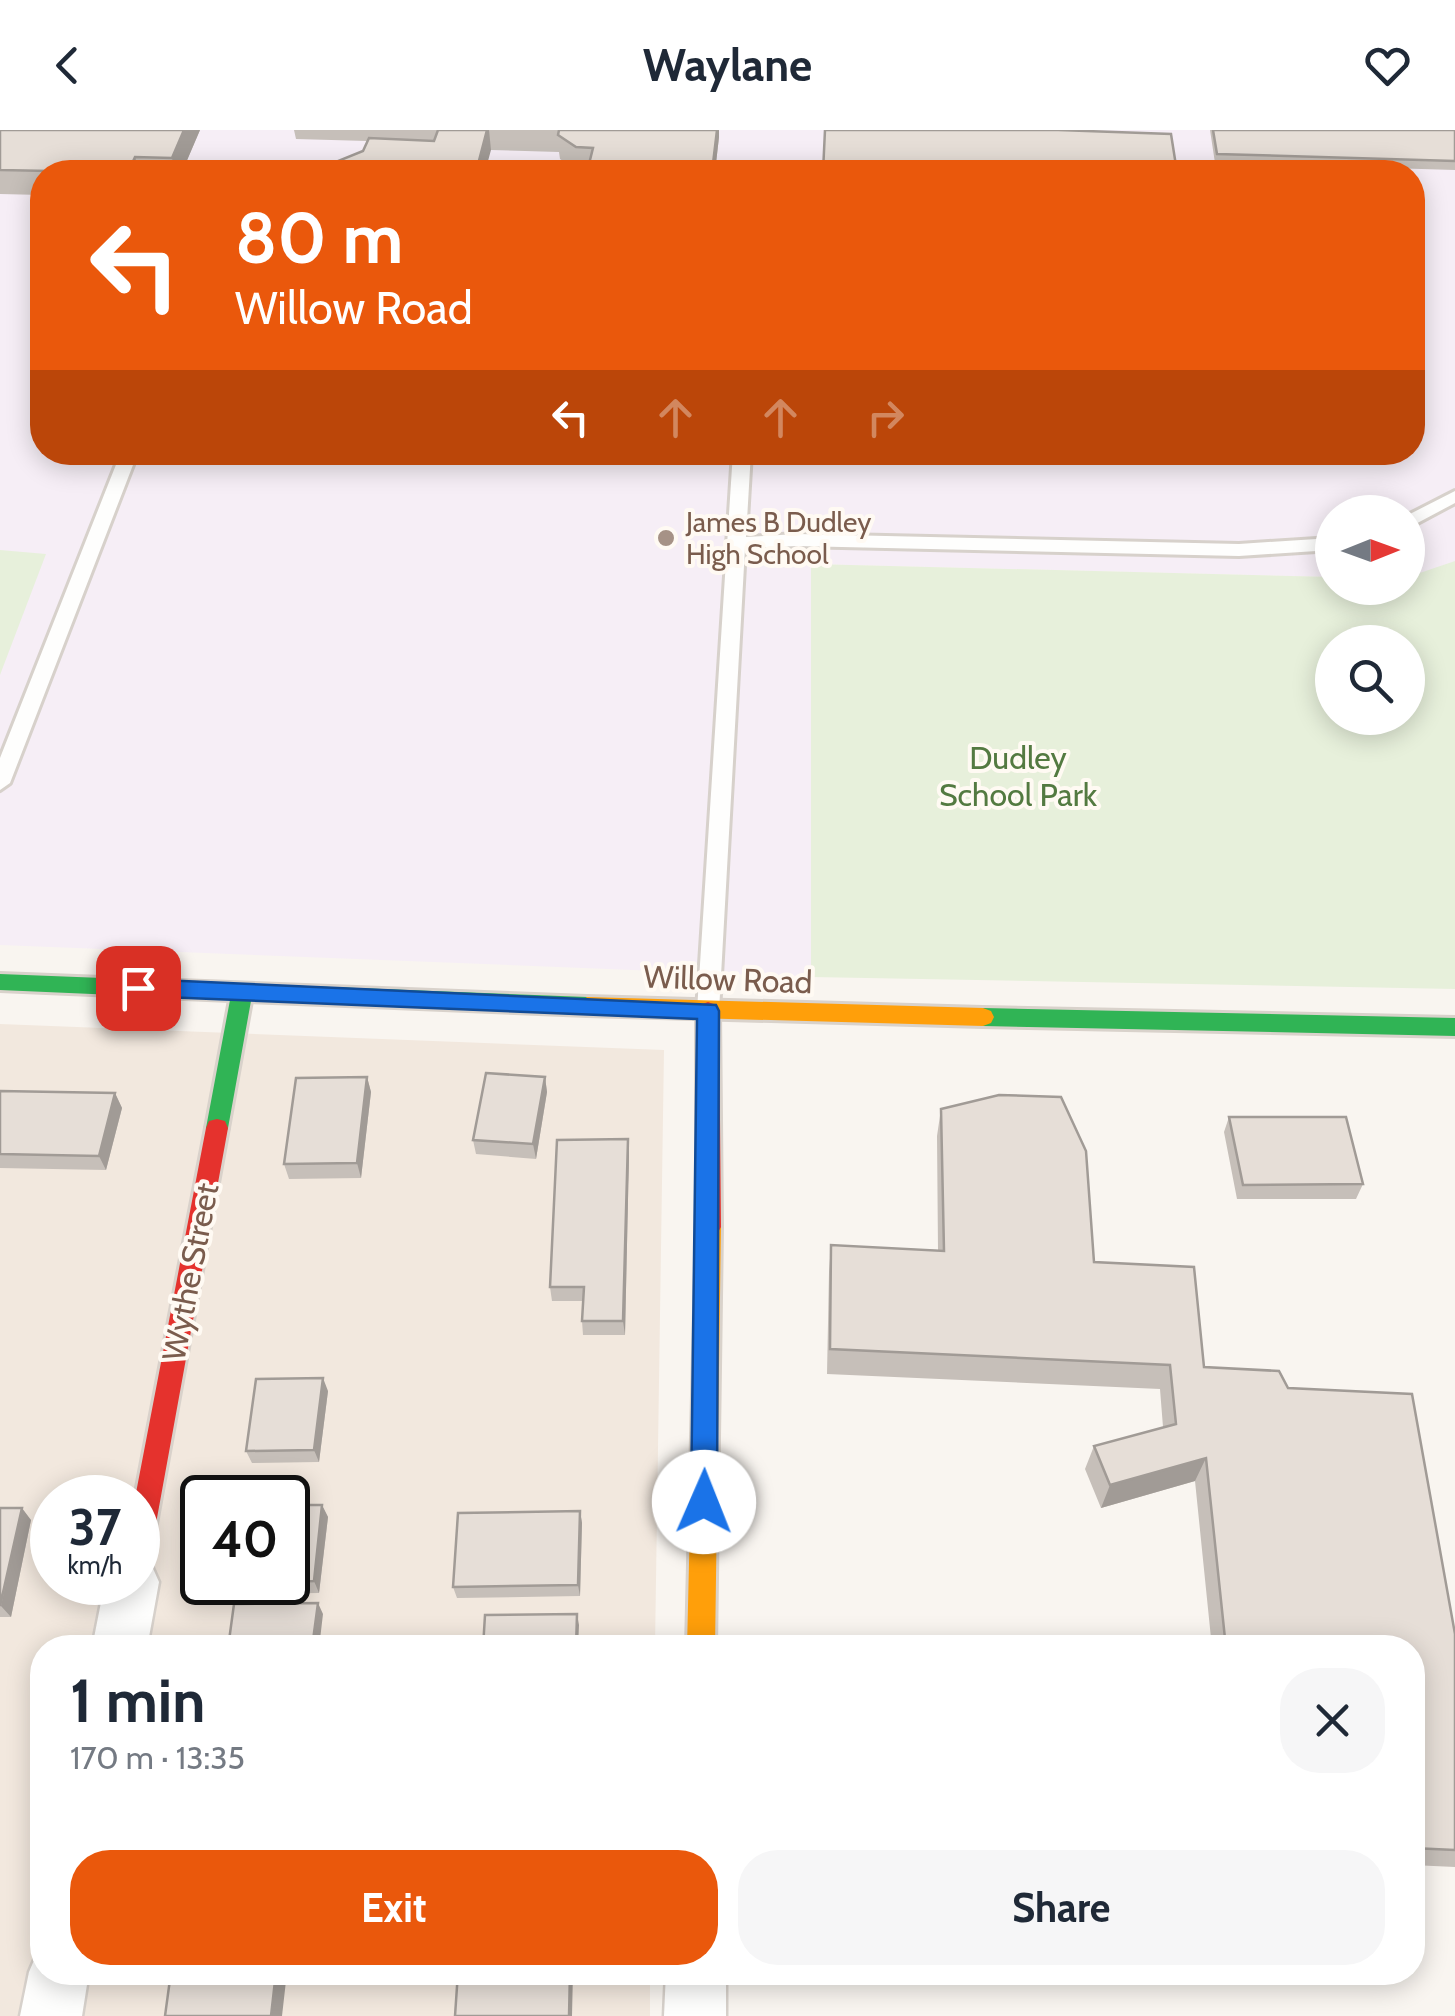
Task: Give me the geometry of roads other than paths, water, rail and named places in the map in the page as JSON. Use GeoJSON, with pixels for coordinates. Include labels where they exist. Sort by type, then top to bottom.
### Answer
{"type":"FeatureCollection","features":[{"type":"Feature","properties":{"kind":"street","name":"Willow Road"},"geometry":{"type":"LineString","coordinates":[[0,982],[708,1011],[1455,1027]]}},
{"type":"Feature","properties":{"kind":"street","name":"Wythe Street"},"geometry":{"type":"LineString","coordinates":[[152,1475],[242,992]]}},
{"type":"Feature","properties":{"kind":"street"},"geometry":{"type":"LineString","coordinates":[[702,1635],[708,1011]]}},
{"type":"Feature","properties":{"kind":"street"},"geometry":{"type":"LineString","coordinates":[[122,1635],[128,1605]]}},
{"type":"Feature","properties":{"kind":"street"},"geometry":{"type":"LineString","coordinates":[[51,2016],[57,1985]]}},
{"type":"Feature","properties":{"kind":"street"},"geometry":{"type":"LineString","coordinates":[[696,1985],[696,2016]]}},
{"type":"Feature","properties":{"kind":"lane"},"geometry":{"type":"LineString","coordinates":[[0,784],[125,465]]}},
{"type":"Feature","properties":{"kind":"lane"},"geometry":{"type":"LineString","coordinates":[[708,1011],[741,465]]}},
{"type":"Feature","properties":{"kind":"lane"},"geometry":{"type":"LineString","coordinates":[[1425,513],[1455,496]]}},
{"type":"Feature","properties":{"kind":"lane"},"geometry":{"type":"LineString","coordinates":[[736,543],[798,540],[1240,550],[1315,545]]}},
{"type":"Feature","properties":{"kind":"place","name":"James B Dudley High School"},"geometry":{"type":"Point","coordinates":[666,538]}},
{"type":"Feature","properties":{"kind":"park label","name":"Dudley School Park"},"geometry":{"type":"Point","coordinates":[1018,776]}}]}
